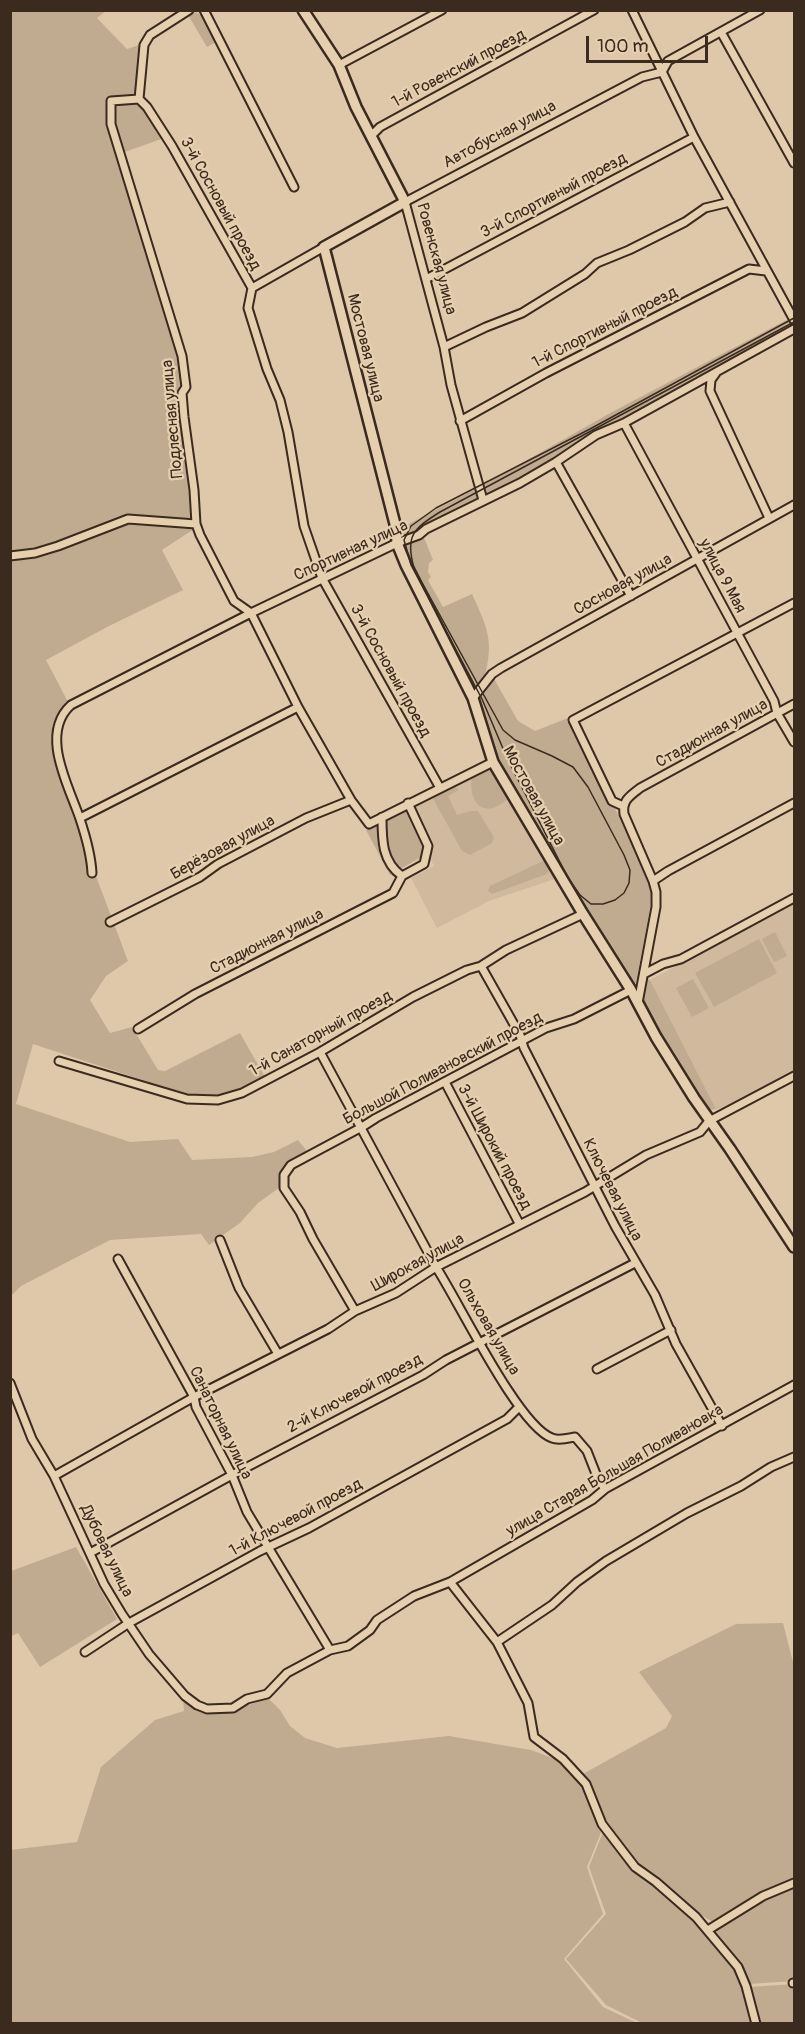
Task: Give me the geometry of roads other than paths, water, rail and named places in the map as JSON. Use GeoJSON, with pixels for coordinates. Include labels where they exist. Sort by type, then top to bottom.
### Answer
{"type":"FeatureCollection","features":[{"type":"Feature","properties":{"kind":"street"},"geometry":{"type":"LineString","coordinates":[[139,99],[144,45],[150,35],[189,10]]}},
{"type":"Feature","properties":{"kind":"street"},"geometry":{"type":"LineString","coordinates":[[204,10],[294,187]]}},
{"type":"Feature","properties":{"kind":"street","name":"Ровенская улица"},"geometry":{"type":"LineString","coordinates":[[303,10],[339,66],[356,107],[405,202],[444,347],[460,421],[483,500]]}},
{"type":"Feature","properties":{"kind":"street"},"geometry":{"type":"LineString","coordinates":[[339,66],[442,10]]}},
{"type":"Feature","properties":{"kind":"street","name":"1-й Ровенский проезд"},"geometry":{"type":"LineString","coordinates":[[371,136],[380,127],[594,10]]}},
{"type":"Feature","properties":{"kind":"street"},"geometry":{"type":"LineString","coordinates":[[632,10],[694,136],[795,321]]}},
{"type":"Feature","properties":{"kind":"street","name":"Автобусная улица"},"geometry":{"type":"LineString","coordinates":[[252,288],[405,202],[642,77],[662,72],[668,62],[760,10]]}},
{"type":"Feature","properties":{"kind":"street"},"geometry":{"type":"LineString","coordinates":[[721,32],[795,163]]}},
{"type":"Feature","properties":{"kind":"street","name":"3-й Сосновый проезд"},"geometry":{"type":"LineString","coordinates":[[139,99],[147,107],[172,146],[252,288],[248,308],[288,432],[304,526],[322,578],[440,788]]}},
{"type":"Feature","properties":{"kind":"street","name":"Подлесная улица"},"geometry":{"type":"LineString","coordinates":[[139,99],[111,101],[111,124],[182,356],[186,387],[182,393],[196,524],[234,602],[251,613],[298,707],[351,800],[369,824],[382,817]]}},
{"type":"Feature","properties":{"kind":"street","name":"3-й Спортивный проезд"},"geometry":{"type":"LineString","coordinates":[[426,279],[694,136]]}},
{"type":"Feature","properties":{"kind":"street"},"geometry":{"type":"LineString","coordinates":[[444,347],[522,313],[585,274],[597,262],[629,250],[685,222],[705,208],[730,202]]}},
{"type":"Feature","properties":{"kind":"street","name":"Мостовая улица"},"geometry":{"type":"LineString","coordinates":[[324,247],[396,528],[397,543],[473,698],[493,762],[631,990],[656,1037],[709,1121],[795,1247]]}},
{"type":"Feature","properties":{"kind":"street","name":"1-й Спортивный проезд"},"geometry":{"type":"LineString","coordinates":[[460,421],[546,373],[749,269],[766,271]]}},
{"type":"Feature","properties":{"kind":"street","name":"Спортивная улица"},"geometry":{"type":"LineString","coordinates":[[92,873],[91,857],[80,818],[60,763],[57,739],[60,719],[71,705],[251,613],[397,543],[419,535],[426,529],[520,483],[596,435],[624,423],[795,329]]}},
{"type":"Feature","properties":{"kind":"street"},"geometry":{"type":"LineString","coordinates":[[717,371],[711,380],[710,391],[769,518]]}},
{"type":"Feature","properties":{"kind":"street","name":"улица 9 Мая"},"geometry":{"type":"LineString","coordinates":[[624,423],[774,701],[777,713],[795,742]]}},
{"type":"Feature","properties":{"kind":"street"},"geometry":{"type":"LineString","coordinates":[[556,462],[631,596]]}},
{"type":"Feature","properties":{"kind":"street","name":"Сосновая улица"},"geometry":{"type":"LineString","coordinates":[[473,698],[492,674],[501,668],[795,505]]}},
{"type":"Feature","properties":{"kind":"street"},"geometry":{"type":"LineString","coordinates":[[10,556],[35,553],[58,546],[128,519],[196,524]]}},
{"type":"Feature","properties":{"kind":"street"},"geometry":{"type":"LineString","coordinates":[[638,1003],[656,907],[656,892],[623,810],[612,801],[573,720],[795,603]]}},
{"type":"Feature","properties":{"kind":"street","name":"Стадионная улица"},"geometry":{"type":"LineString","coordinates":[[623,810],[626,799],[640,788],[795,704]]}},
{"type":"Feature","properties":{"kind":"street"},"geometry":{"type":"LineString","coordinates":[[80,818],[298,707]]}},
{"type":"Feature","properties":{"kind":"street"},"geometry":{"type":"LineString","coordinates":[[402,876],[393,869],[385,853],[382,841],[382,817],[493,762]]}},
{"type":"Feature","properties":{"kind":"street","name":"Берёзовая улица"},"geometry":{"type":"LineString","coordinates":[[110,922],[200,877],[218,864],[296,823],[351,800]]}},
{"type":"Feature","properties":{"kind":"street","name":"Стадионная улица"},"geometry":{"type":"LineString","coordinates":[[138,1029],[195,994],[393,893],[402,876],[424,864],[428,846],[408,803]]}},
{"type":"Feature","properties":{"kind":"street"},"geometry":{"type":"LineString","coordinates":[[653,881],[795,803]]}},
{"type":"Feature","properties":{"kind":"street"},"geometry":{"type":"LineString","coordinates":[[644,974],[663,964],[681,959],[795,898]]}},
{"type":"Feature","properties":{"kind":"street","name":"1-й Санаторный проезд"},"geometry":{"type":"LineString","coordinates":[[59,1061],[187,1099],[218,1100],[242,1093],[320,1052],[413,997],[467,970],[481,966],[506,950],[583,914]]}},
{"type":"Feature","properties":{"kind":"street","name":"Ключевая улица"},"geometry":{"type":"LineString","coordinates":[[481,966],[522,1041],[634,1263],[655,1295],[685,1361],[722,1426]]}},
{"type":"Feature","properties":{"kind":"street","name":"Большой Поливановский проезд"},"geometry":{"type":"LineString","coordinates":[[355,1311],[300,1212],[284,1188],[284,1175],[291,1165],[546,1028],[574,1018],[631,990]]}},
{"type":"Feature","properties":{"kind":"street","name":"Ольховая улица"},"geometry":{"type":"LineString","coordinates":[[320,1052],[478,1342],[519,1407],[541,1430],[554,1439],[575,1437],[587,1451],[598,1479],[605,1489]]}},
{"type":"Feature","properties":{"kind":"street","name":"Широкая улица"},"geometry":{"type":"LineString","coordinates":[[54,1476],[194,1397],[328,1329],[355,1311],[396,1293],[436,1267],[585,1192],[646,1155],[700,1132],[709,1121],[795,1076]]}},
{"type":"Feature","properties":{"kind":"street","name":"3-й Широкий проезд"},"geometry":{"type":"LineString","coordinates":[[445,1082],[520,1225]]}},
{"type":"Feature","properties":{"kind":"street"},"geometry":{"type":"LineString","coordinates":[[219,1240],[239,1288],[278,1354]]}},
{"type":"Feature","properties":{"kind":"street","name":"Санаторная улица"},"geometry":{"type":"LineString","coordinates":[[118,1259],[194,1397],[196,1407],[232,1475],[247,1512],[330,1650]]}},
{"type":"Feature","properties":{"kind":"street","name":"2-й Ключевой проезд"},"geometry":{"type":"LineString","coordinates":[[90,1553],[232,1475],[423,1375],[478,1342],[634,1263]]}},
{"type":"Feature","properties":{"kind":"street"},"geometry":{"type":"LineString","coordinates":[[597,1369],[671,1330]]}},
{"type":"Feature","properties":{"kind":"street","name":"Дубовая улица"},"geometry":{"type":"LineString","coordinates":[[10,1383],[32,1439],[54,1476],[104,1584],[149,1654],[185,1696],[207,1709]]}},
{"type":"Feature","properties":{"kind":"street","name":"улица Старая Большая Поливановка"},"geometry":{"type":"LineString","coordinates":[[207,1709],[232,1708],[247,1699],[267,1694],[287,1673],[330,1650],[348,1646],[370,1630],[377,1620],[414,1596],[450,1582],[592,1500],[605,1489],[795,1385]]}},
{"type":"Feature","properties":{"kind":"street","name":"1-й Ключевой проезд"},"geometry":{"type":"LineString","coordinates":[[85,1652],[129,1623],[267,1548],[309,1528],[507,1419],[519,1407]]}},
{"type":"Feature","properties":{"kind":"street"},"geometry":{"type":"LineString","coordinates":[[497,1642],[552,1605],[577,1582],[606,1561],[687,1513],[795,1456]]}},
{"type":"Feature","properties":{"kind":"street"},"geometry":{"type":"LineString","coordinates":[[450,1582],[497,1642],[528,1703],[534,1737],[563,1759],[586,1784],[602,1824],[635,1867],[656,1882],[708,1930],[738,1967],[756,2024]]}},
{"type":"Feature","properties":{"kind":"street"},"geometry":{"type":"LineString","coordinates":[[708,1930],[763,1896],[795,1883]]}},
{"type":"Feature","properties":{"kind":"tram line"},"geometry":{"type":"LineString","coordinates":[[794,318],[590,429],[436,508],[411,526],[404,540],[411,565],[482,699],[507,758],[568,878],[580,895],[591,904],[603,904],[615,900],[624,893],[629,883],[630,870],[624,855],[588,787],[573,767],[515,740],[503,730],[414,568],[411,541],[423,523],[440,512],[794,322]]}}]}
